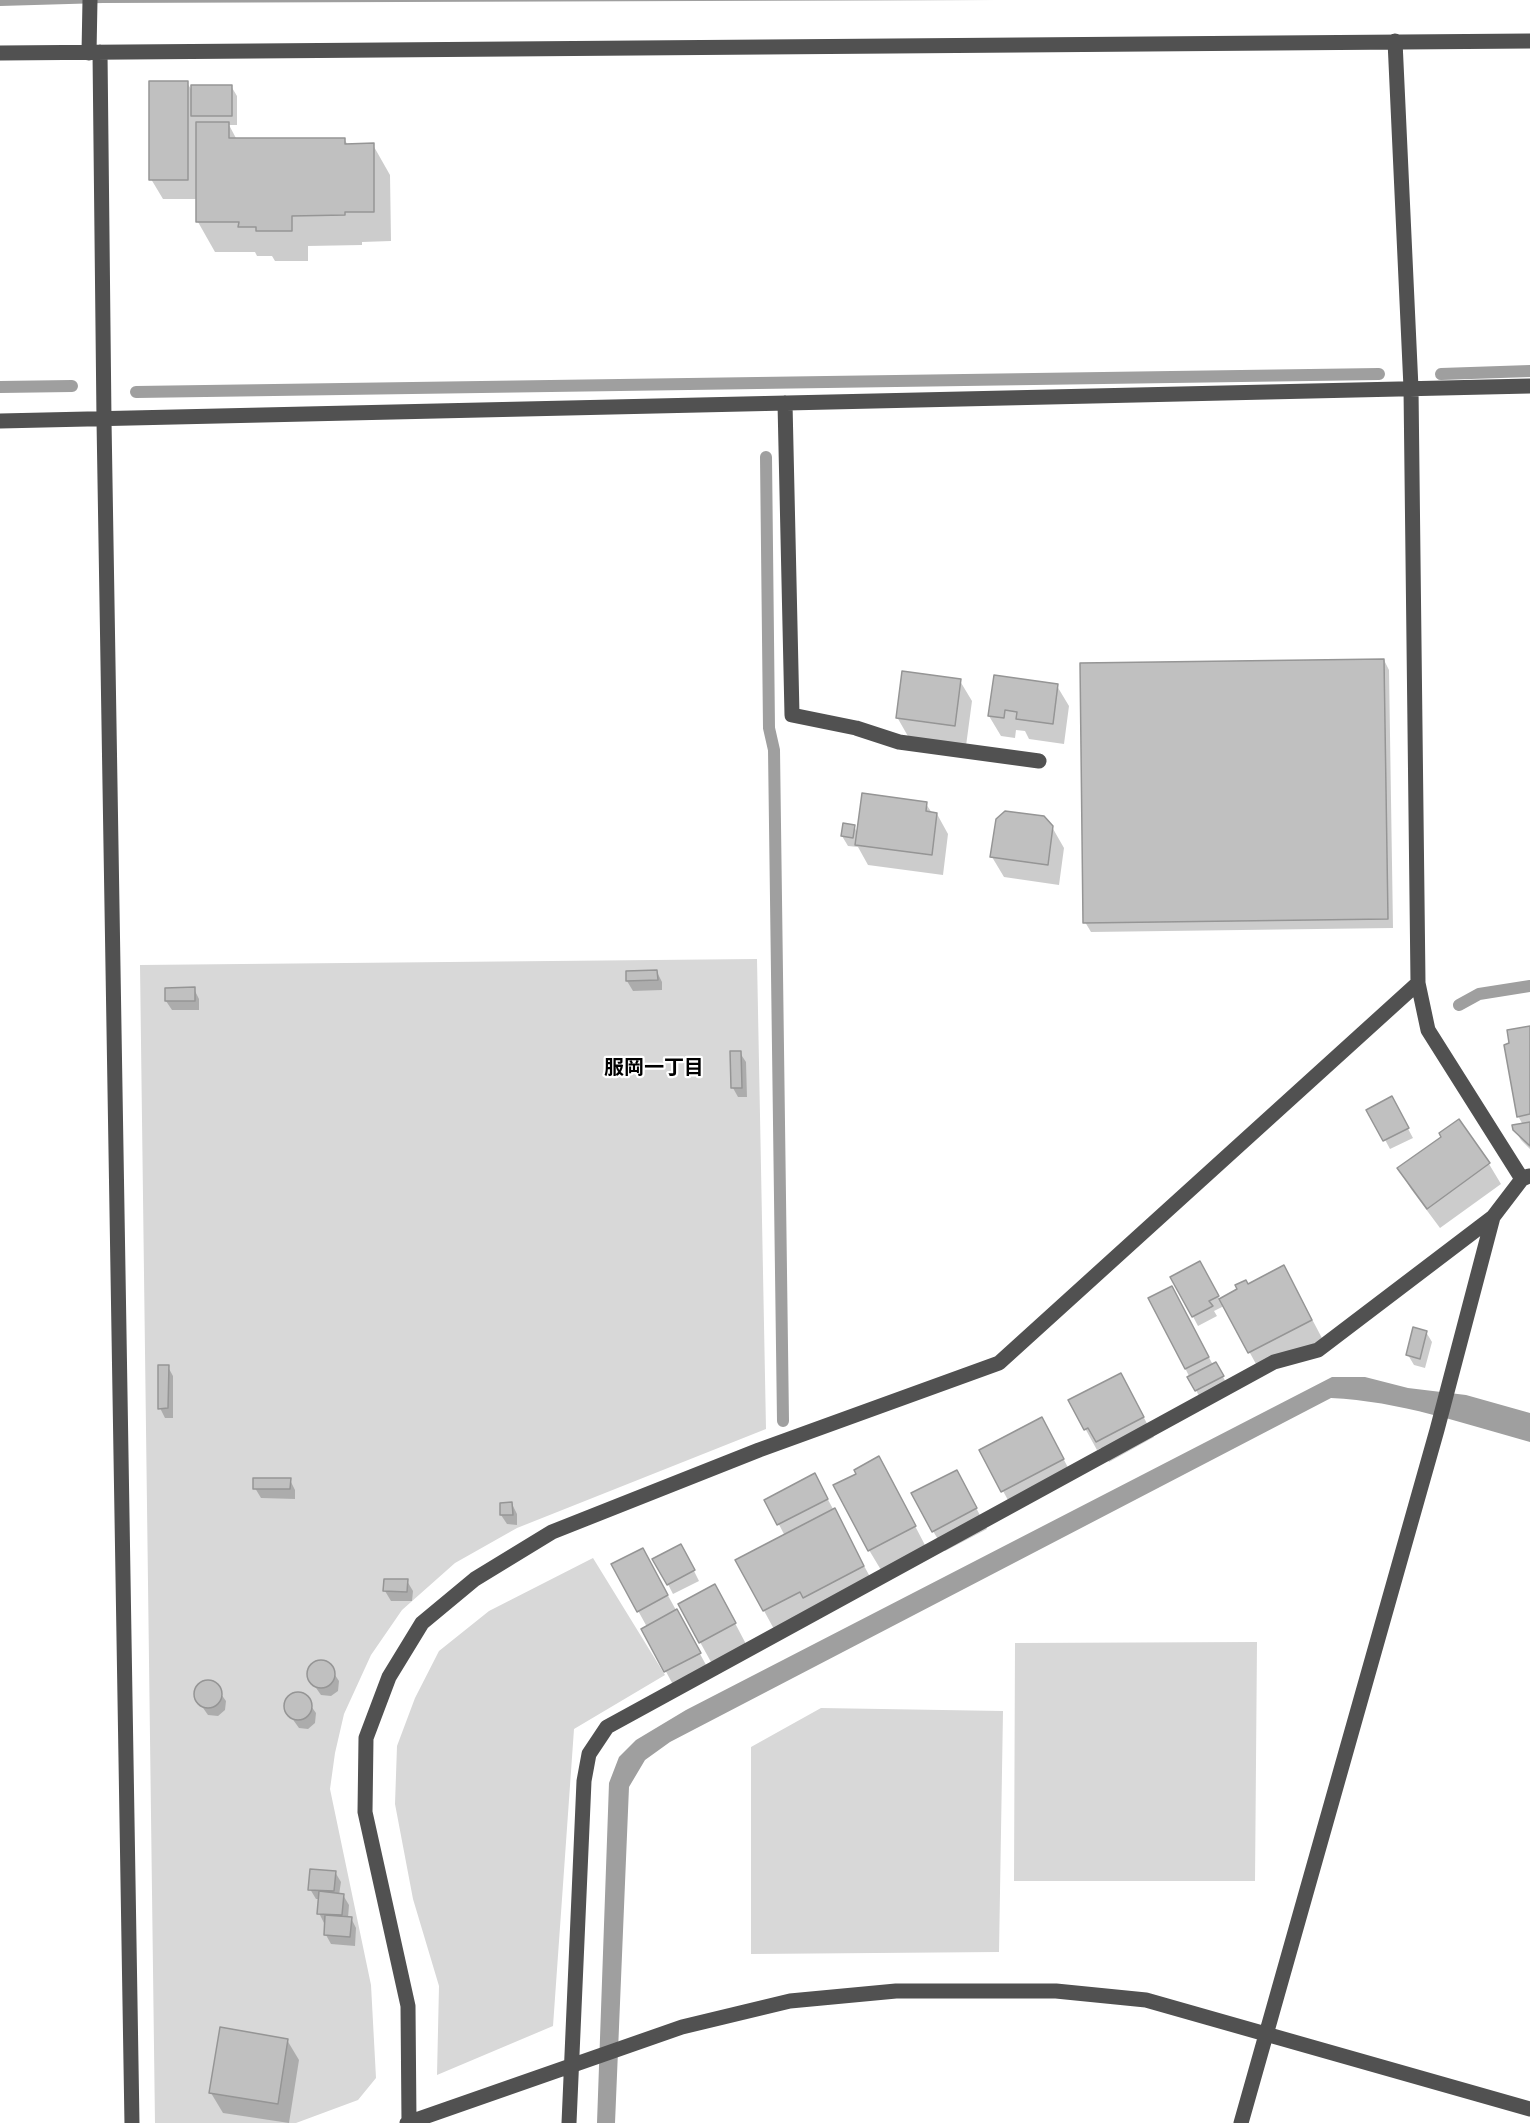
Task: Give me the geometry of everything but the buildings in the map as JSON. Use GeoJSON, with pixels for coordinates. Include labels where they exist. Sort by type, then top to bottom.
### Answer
{"type":"FeatureCollection","features":[{"type":"Feature","properties":{"kind":"street"},"geometry":{"type":"LineString","coordinates":[[90,0],[89,28],[94,53],[104,420],[132,2123]]}},
{"type":"Feature","properties":{"kind":"street"},"geometry":{"type":"LineString","coordinates":[[569,2123],[584,1781],[589,1754],[607,1727],[1274,1362],[1318,1350],[1493,1217],[1526,1177],[1428,1030],[1418,983],[1411,388],[1395,41]]}},
{"type":"Feature","properties":{"kind":"street"},"geometry":{"type":"LineString","coordinates":[[0,53],[1530,41]]}},
{"type":"Feature","properties":{"kind":"street"},"geometry":{"type":"LineString","coordinates":[[0,421],[1530,386]]}},
{"type":"Feature","properties":{"kind":"street"},"geometry":{"type":"LineString","coordinates":[[785,403],[792,715],[856,728],[899,742],[1039,761]]}},
{"type":"Feature","properties":{"kind":"street"},"geometry":{"type":"LineString","coordinates":[[1418,983],[999,1363],[759,1450],[552,1532],[475,1579],[423,1623],[389,1677],[366,1738],[365,1812],[408,2006],[408,2122],[682,2027],[790,2001],[896,1991],[1056,1991],[1146,2000],[1530,2109]]}},
{"type":"Feature","properties":{"kind":"street"},"geometry":{"type":"LineString","coordinates":[[1241,2123],[1437,1430],[1493,1217]]}},
{"type":"Feature","properties":{"kind":"shaded area"},"geometry":{"type":"Polygon","coordinates":[[[0,0],[994,0],[103,3],[0,6],[0,0]]]}},
{"type":"Feature","properties":{"kind":"shaded area"},"geometry":{"type":"Polygon","coordinates":[[[757,959],[766,1429],[517,1528],[455,1563],[402,1610],[371,1655],[344,1714],[330,1789],[371,1985],[376,2078],[358,2100],[296,2123],[155,2123],[140,965],[757,959]]]}},
{"type":"Feature","properties":{"kind":"shaded area"},"geometry":{"type":"Polygon","coordinates":[[[1332,1377],[1365,1377],[1408,1388],[1466,1395],[1530,1413],[1530,1442],[1407,1408],[1331,1398],[670,1742],[645,1760],[629,1787],[615,2123],[597,2123],[609,1783],[619,1757],[636,1740],[686,1710],[1332,1377]]]}},
{"type":"Feature","properties":{"kind":"shaded area"},"geometry":{"type":"Polygon","coordinates":[[[593,1558],[665,1675],[574,1729],[553,2026],[437,2075],[439,1986],[413,1899],[395,1804],[397,1746],[415,1698],[439,1651],[489,1611],[593,1558]]]}},
{"type":"Feature","properties":{"kind":"shaded area"},"geometry":{"type":"Polygon","coordinates":[[[1257,1642],[1255,1881],[1014,1881],[1015,1643],[1257,1642]]]}},
{"type":"Feature","properties":{"kind":"shaded area"},"geometry":{"type":"Polygon","coordinates":[[[821,1708],[1003,1711],[999,1952],[751,1954],[751,1747],[821,1708]]]}},
{"type":"Feature","properties":{"kind":"waterway"},"geometry":{"type":"LineString","coordinates":[[1441,374],[1530,371]]}},
{"type":"Feature","properties":{"kind":"waterway"},"geometry":{"type":"LineString","coordinates":[[136,392],[1379,374]]}},
{"type":"Feature","properties":{"kind":"waterway"},"geometry":{"type":"LineString","coordinates":[[0,387],[72,386]]}},
{"type":"Feature","properties":{"kind":"waterway"},"geometry":{"type":"LineString","coordinates":[[766,457],[769,728],[774,750],[783,1421]]}},
{"type":"Feature","properties":{"kind":"waterway"},"geometry":{"type":"LineString","coordinates":[[1459,1005],[1479,994],[1530,986]]}},
{"type":"Feature","properties":{"kind":"district","name":"服岡一丁目"},"geometry":{"type":"Point","coordinates":[654,1068]}}]}
